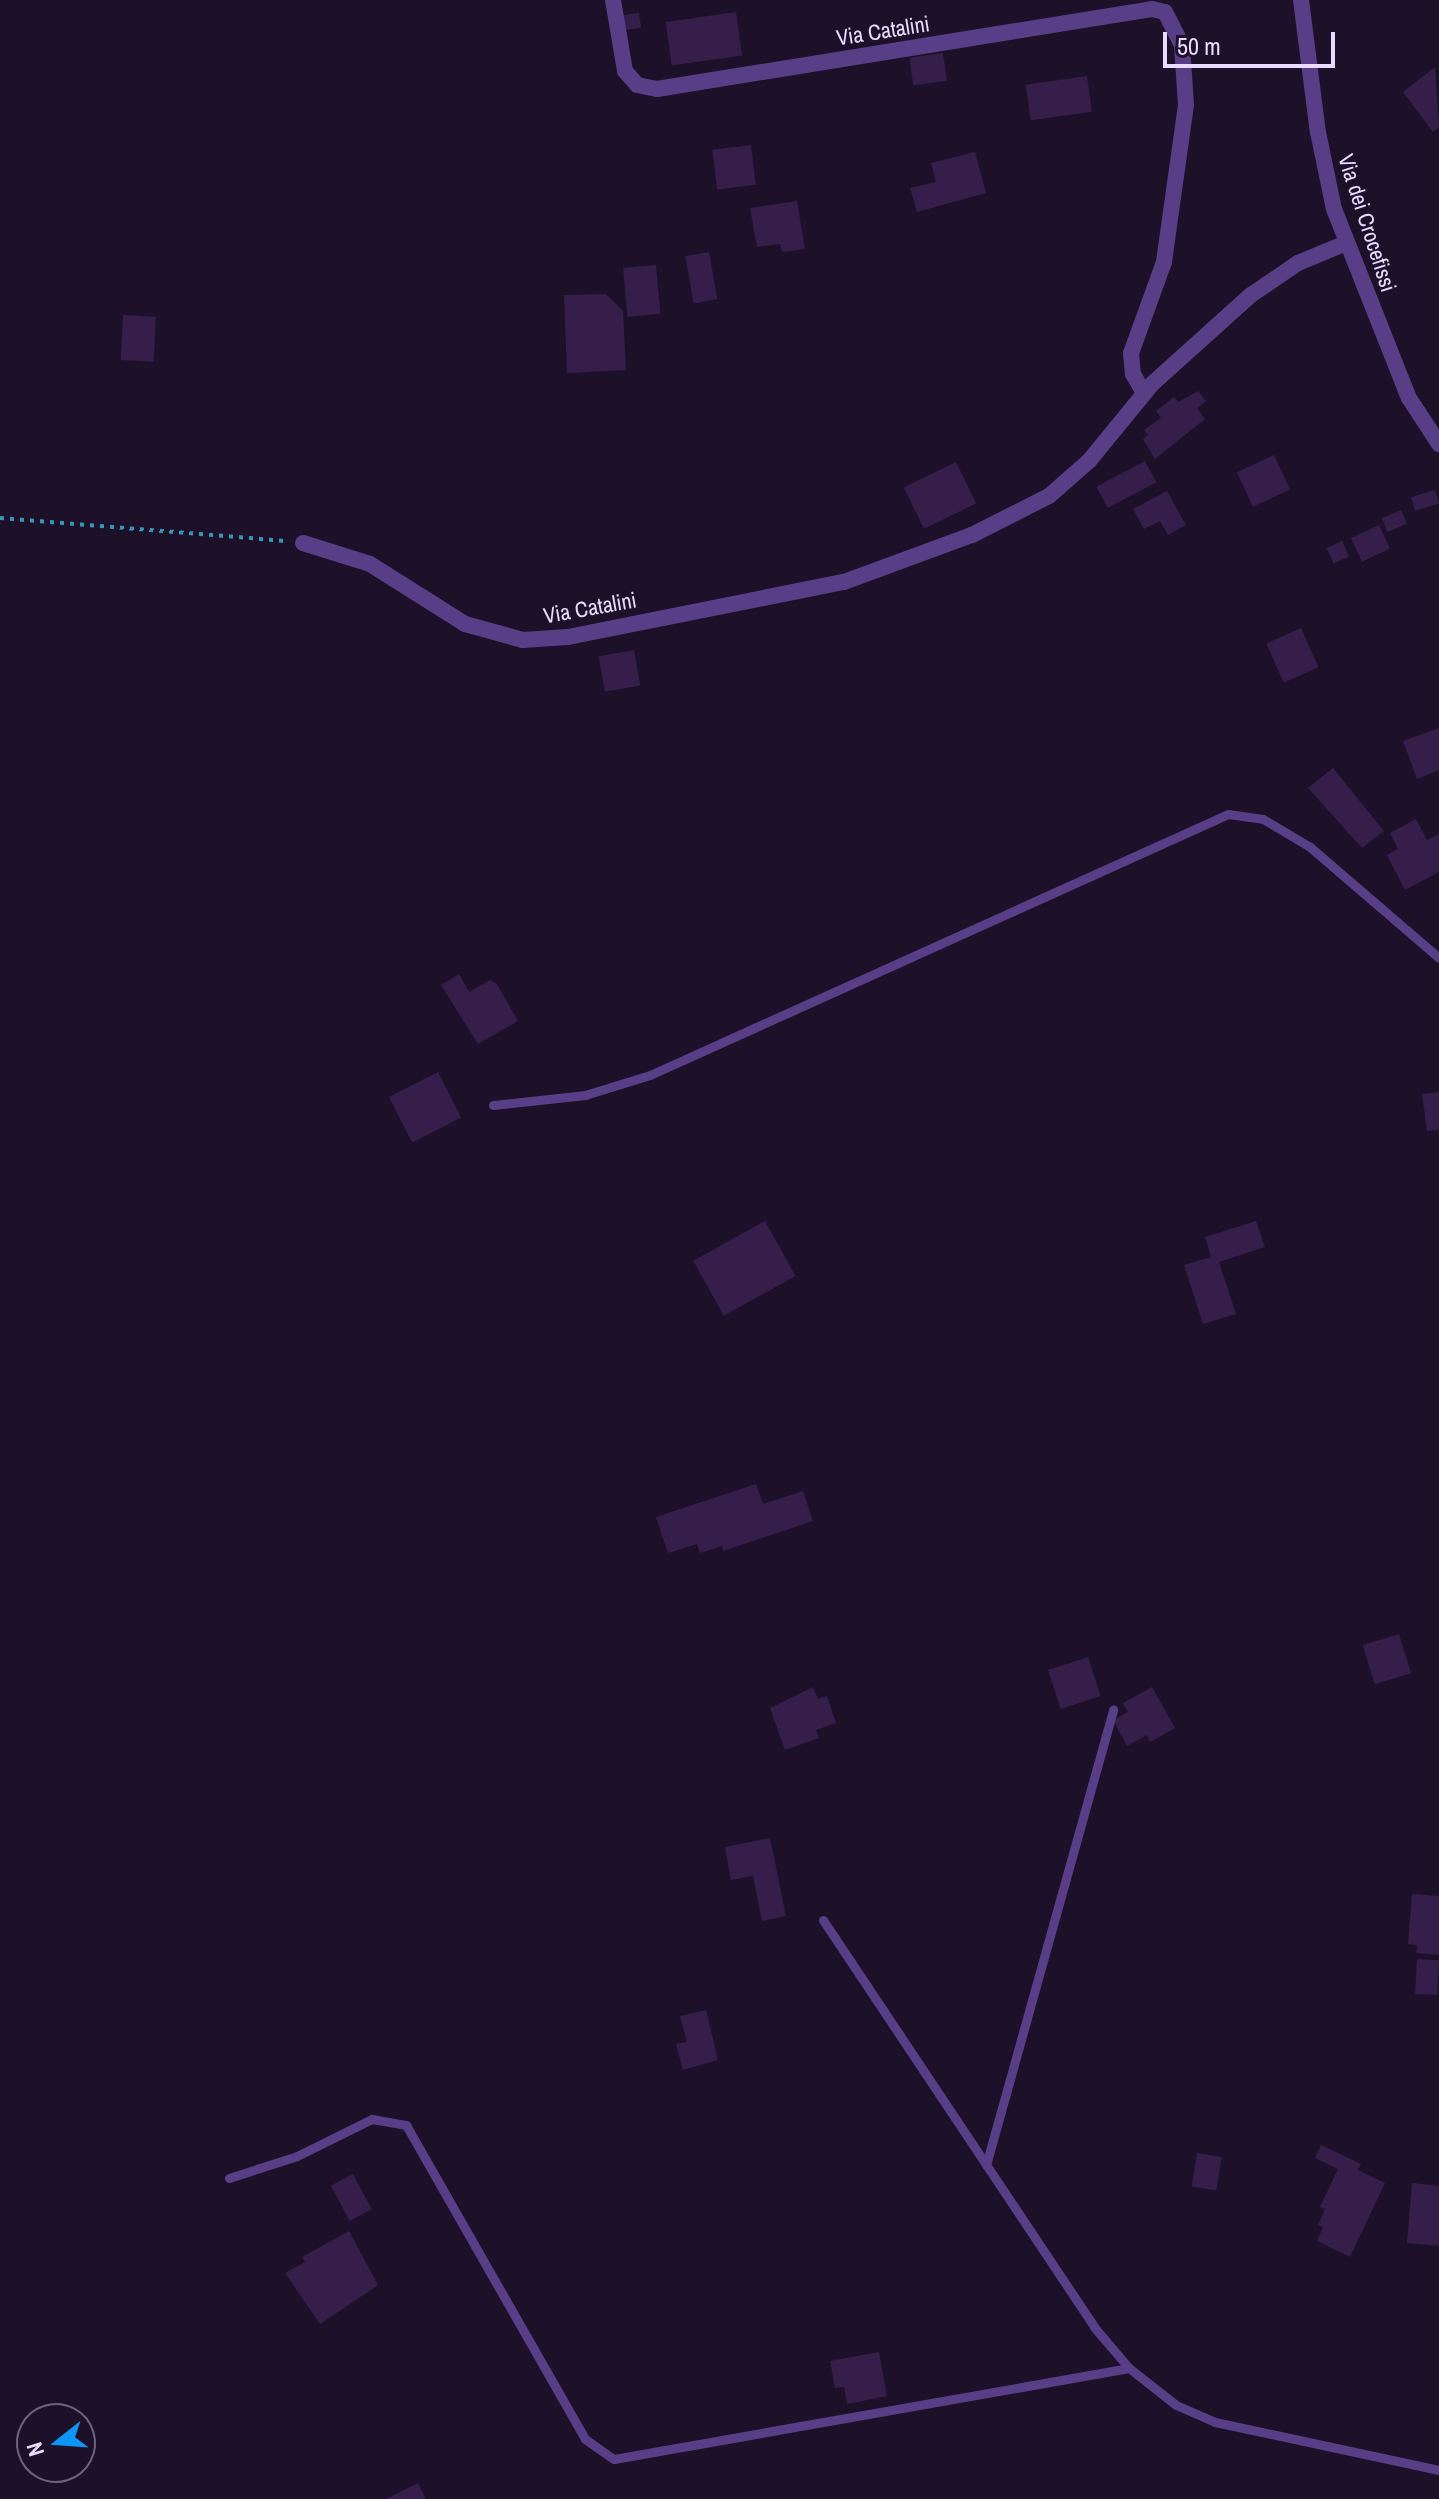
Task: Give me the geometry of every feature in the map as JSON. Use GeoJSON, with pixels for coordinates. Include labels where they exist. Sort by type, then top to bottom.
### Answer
{"type":"FeatureCollection","features":[{"type":"Feature","properties":{"kind":"street","name":"Via Catalini"},"geometry":{"type":"LineString","coordinates":[[613,0],[625,71],[637,85],[657,89],[1152,9],[1165,12],[1182,45],[1186,105],[1164,262],[1131,353],[1133,374],[1144,393]]}},
{"type":"Feature","properties":{"kind":"street","name":"Via dei Crocefissi"},"geometry":{"type":"LineString","coordinates":[[1301,0],[1321,151],[1346,243],[1409,398],[1439,444]]}},
{"type":"Feature","properties":{"kind":"street","name":"Via Catalini"},"geometry":{"type":"LineString","coordinates":[[303,543],[370,564],[475,628],[523,640],[568,637],[812,591],[963,539],[1026,509],[1070,479],[1144,393],[1259,288],[1298,263],[1346,243]]}},
{"type":"Feature","properties":{"kind":"lane"},"geometry":{"type":"LineString","coordinates":[[493,1105],[585,1095],[650,1075],[838,995],[1175,834],[1228,814],[1263,819],[1310,847],[1439,958]]}},
{"type":"Feature","properties":{"kind":"lane"},"geometry":{"type":"LineString","coordinates":[[986,2165],[1113,1709]]}},
{"type":"Feature","properties":{"kind":"lane"},"geometry":{"type":"LineString","coordinates":[[823,1920],[1094,2327],[1129,2368],[1176,2405],[1215,2422],[1439,2470]]}},
{"type":"Feature","properties":{"kind":"lane"},"geometry":{"type":"LineString","coordinates":[[229,2178],[297,2156],[363,2122],[391,2119],[406,2125],[585,2439],[614,2459],[1129,2368]]}},
{"type":"Feature","properties":{"kind":"path"},"geometry":{"type":"LineString","coordinates":[[0,518],[303,543]]}},
{"type":"Feature","properties":{"kind":"building"},"geometry":{"type":"Polygon","coordinates":[[[736,12],[742,56],[672,65],[666,22],[736,12]]]}},
{"type":"Feature","properties":{"kind":"building"},"geometry":{"type":"Polygon","coordinates":[[[639,13],[641,28],[624,30],[622,15],[639,13]]]}},
{"type":"Feature","properties":{"kind":"building"},"geometry":{"type":"Polygon","coordinates":[[[943,53],[947,81],[913,85],[909,58],[943,53]]]}},
{"type":"Feature","properties":{"kind":"building"},"geometry":{"type":"Polygon","coordinates":[[[1435,67],[1439,127],[1433,132],[1403,92],[1435,67]]]}},
{"type":"Feature","properties":{"kind":"building"},"geometry":{"type":"Polygon","coordinates":[[[1087,76],[1092,112],[1031,120],[1026,85],[1087,76]]]}},
{"type":"Feature","properties":{"kind":"building"},"geometry":{"type":"Polygon","coordinates":[[[751,145],[756,185],[717,189],[712,150],[751,145]]]}},
{"type":"Feature","properties":{"kind":"building"},"geometry":{"type":"Polygon","coordinates":[[[975,152],[986,193],[917,212],[910,188],[936,182],[931,163],[975,152]]]}},
{"type":"Feature","properties":{"kind":"building"},"geometry":{"type":"Polygon","coordinates":[[[797,201],[805,249],[782,252],[780,244],[757,247],[750,208],[797,201]]]}},
{"type":"Feature","properties":{"kind":"building"},"geometry":{"type":"Polygon","coordinates":[[[709,252],[717,299],[694,303],[685,256],[709,252]]]}},
{"type":"Feature","properties":{"kind":"building"},"geometry":{"type":"Polygon","coordinates":[[[656,265],[660,314],[627,317],[623,268],[656,265]]]}},
{"type":"Feature","properties":{"kind":"building"},"geometry":{"type":"Polygon","coordinates":[[[606,294],[623,311],[626,370],[567,373],[564,295],[606,294]]]}},
{"type":"Feature","properties":{"kind":"building"},"geometry":{"type":"Polygon","coordinates":[[[123,315],[156,317],[154,362],[121,360],[123,315]]]}},
{"type":"Feature","properties":{"kind":"building"},"geometry":{"type":"Polygon","coordinates":[[[1198,391],[1206,401],[1197,408],[1205,419],[1155,459],[1143,439],[1148,435],[1144,430],[1161,418],[1156,411],[1174,397],[1178,402],[1198,391]]]}},
{"type":"Feature","properties":{"kind":"building"},"geometry":{"type":"Polygon","coordinates":[[[1274,455],[1290,489],[1253,507],[1237,472],[1274,455]]]}},
{"type":"Feature","properties":{"kind":"building"},"geometry":{"type":"Polygon","coordinates":[[[1145,461],[1156,482],[1108,508],[1096,487],[1145,461]]]}},
{"type":"Feature","properties":{"kind":"building"},"geometry":{"type":"Polygon","coordinates":[[[956,462],[976,503],[924,529],[904,487],[956,462]]]}},
{"type":"Feature","properties":{"kind":"building"},"geometry":{"type":"Polygon","coordinates":[[[1435,490],[1439,503],[1415,511],[1411,497],[1435,490]]]}},
{"type":"Feature","properties":{"kind":"building"},"geometry":{"type":"Polygon","coordinates":[[[1167,491],[1186,525],[1168,535],[1160,521],[1144,529],[1133,509],[1167,491]]]}},
{"type":"Feature","properties":{"kind":"building"},"geometry":{"type":"Polygon","coordinates":[[[1401,510],[1407,524],[1388,532],[1382,518],[1401,510]]]}},
{"type":"Feature","properties":{"kind":"building"},"geometry":{"type":"Polygon","coordinates":[[[1379,525],[1390,549],[1362,562],[1351,538],[1379,525]]]}},
{"type":"Feature","properties":{"kind":"building"},"geometry":{"type":"Polygon","coordinates":[[[1342,541],[1349,556],[1334,564],[1327,548],[1342,541]]]}},
{"type":"Feature","properties":{"kind":"building"},"geometry":{"type":"Polygon","coordinates":[[[1301,628],[1318,667],[1284,683],[1266,643],[1301,628]]]}},
{"type":"Feature","properties":{"kind":"building"},"geometry":{"type":"Polygon","coordinates":[[[634,650],[640,685],[605,692],[599,656],[634,650]]]}},
{"type":"Feature","properties":{"kind":"building"},"geometry":{"type":"Polygon","coordinates":[[[1439,728],[1439,770],[1417,779],[1403,741],[1439,728]]]}},
{"type":"Feature","properties":{"kind":"building"},"geometry":{"type":"Polygon","coordinates":[[[1333,768],[1384,831],[1362,848],[1308,788],[1333,768]]]}},
{"type":"Feature","properties":{"kind":"building"},"geometry":{"type":"Polygon","coordinates":[[[1416,819],[1427,840],[1439,834],[1439,872],[1405,890],[1387,855],[1398,849],[1390,833],[1416,819]]]}},
{"type":"Feature","properties":{"kind":"building"},"geometry":{"type":"Polygon","coordinates":[[[459,974],[469,992],[490,980],[497,984],[518,1021],[478,1044],[441,985],[459,974]]]}},
{"type":"Feature","properties":{"kind":"building"},"geometry":{"type":"Polygon","coordinates":[[[438,1072],[461,1117],[412,1142],[389,1097],[438,1072]]]}},
{"type":"Feature","properties":{"kind":"building"},"geometry":{"type":"Polygon","coordinates":[[[1439,1092],[1439,1130],[1427,1131],[1422,1094],[1439,1092]]]}},
{"type":"Feature","properties":{"kind":"building"},"geometry":{"type":"Polygon","coordinates":[[[765,1221],[796,1276],[724,1316],[693,1261],[765,1221]]]}},
{"type":"Feature","properties":{"kind":"building"},"geometry":{"type":"Polygon","coordinates":[[[1256,1221],[1265,1247],[1219,1262],[1236,1314],[1203,1324],[1184,1265],[1211,1257],[1205,1237],[1256,1221]]]}},
{"type":"Feature","properties":{"kind":"building"},"geometry":{"type":"Polygon","coordinates":[[[756,1484],[763,1504],[803,1491],[813,1521],[723,1551],[722,1546],[700,1553],[697,1544],[668,1553],[656,1517],[756,1484]]]}},
{"type":"Feature","properties":{"kind":"building"},"geometry":{"type":"Polygon","coordinates":[[[1399,1634],[1411,1673],[1375,1684],[1363,1645],[1399,1634]]]}},
{"type":"Feature","properties":{"kind":"building"},"geometry":{"type":"Polygon","coordinates":[[[1088,1657],[1101,1696],[1061,1709],[1048,1670],[1088,1657]]]}},
{"type":"Feature","properties":{"kind":"building"},"geometry":{"type":"Polygon","coordinates":[[[813,1687],[818,1699],[827,1696],[836,1723],[816,1730],[819,1738],[785,1750],[770,1708],[813,1687]]]}},
{"type":"Feature","properties":{"kind":"building"},"geometry":{"type":"Polygon","coordinates":[[[1152,1687],[1175,1728],[1150,1742],[1147,1735],[1127,1746],[1113,1720],[1128,1712],[1123,1703],[1152,1687]]]}},
{"type":"Feature","properties":{"kind":"building"},"geometry":{"type":"Polygon","coordinates":[[[770,1838],[786,1916],[762,1921],[753,1876],[731,1880],[725,1847],[770,1838]]]}},
{"type":"Feature","properties":{"kind":"building"},"geometry":{"type":"Polygon","coordinates":[[[1412,1894],[1439,1896],[1439,1955],[1416,1953],[1417,1945],[1408,1944],[1412,1894]]]}},
{"type":"Feature","properties":{"kind":"building"},"geometry":{"type":"Polygon","coordinates":[[[1417,1959],[1439,1960],[1437,1995],[1415,1994],[1417,1959]]]}},
{"type":"Feature","properties":{"kind":"building"},"geometry":{"type":"Polygon","coordinates":[[[706,2010],[718,2060],[683,2070],[676,2044],[687,2042],[680,2016],[706,2010]]]}},
{"type":"Feature","properties":{"kind":"building"},"geometry":{"type":"Polygon","coordinates":[[[1321,2145],[1361,2164],[1358,2170],[1385,2183],[1350,2257],[1317,2241],[1323,2227],[1318,2225],[1325,2209],[1320,2207],[1338,2169],[1315,2158],[1321,2145]]]}},
{"type":"Feature","properties":{"kind":"building"},"geometry":{"type":"Polygon","coordinates":[[[1197,2153],[1222,2157],[1216,2190],[1192,2187],[1197,2153]]]}},
{"type":"Feature","properties":{"kind":"building"},"geometry":{"type":"Polygon","coordinates":[[[353,2174],[372,2209],[350,2221],[331,2186],[353,2174]]]}},
{"type":"Feature","properties":{"kind":"building"},"geometry":{"type":"Polygon","coordinates":[[[1412,2183],[1439,2186],[1439,2246],[1407,2243],[1412,2183]]]}},
{"type":"Feature","properties":{"kind":"building"},"geometry":{"type":"Polygon","coordinates":[[[349,2231],[378,2285],[320,2324],[285,2273],[305,2262],[302,2257],[349,2231]]]}},
{"type":"Feature","properties":{"kind":"building"},"geometry":{"type":"Polygon","coordinates":[[[879,2352],[887,2396],[847,2404],[844,2387],[835,2388],[830,2361],[879,2352]]]}},
{"type":"Feature","properties":{"kind":"building"},"geometry":{"type":"Polygon","coordinates":[[[418,2483],[426,2499],[386,2499],[418,2483]]]}}]}
